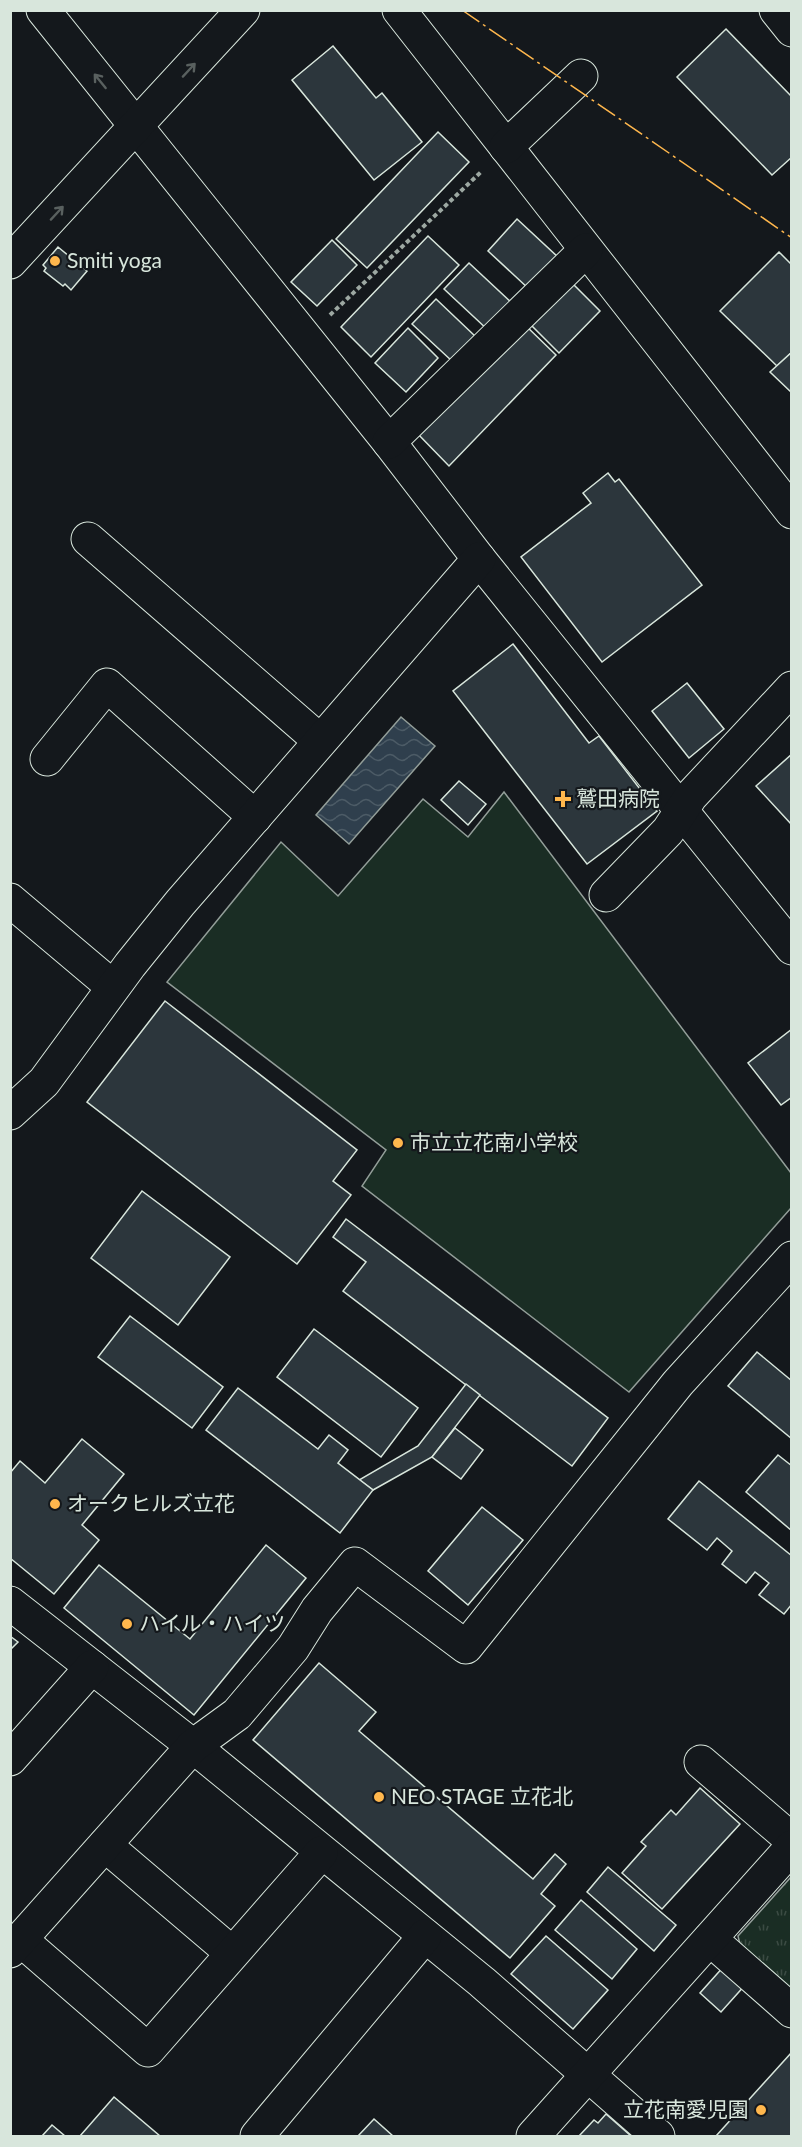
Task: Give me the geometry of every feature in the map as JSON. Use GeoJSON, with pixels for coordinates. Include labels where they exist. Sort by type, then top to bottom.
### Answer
{"type":"FeatureCollection","features":[{"type":"Feature","properties":{"kind":"street"},"geometry":{"type":"LineString","coordinates":[[43,10],[389,442],[479,559],[792,948]]}},
{"type":"Feature","properties":{"kind":"street"},"geometry":{"type":"LineString","coordinates":[[10,262],[243,10]]}},
{"type":"Feature","properties":{"kind":"street"},"geometry":{"type":"LineString","coordinates":[[399,10],[792,512]]}},
{"type":"Feature","properties":{"kind":"street"},"geometry":{"type":"LineString","coordinates":[[776,10],[792,30]]}},
{"type":"Feature","properties":{"kind":"street"},"geometry":{"type":"LineString","coordinates":[[506,147],[580,76]]}},
{"type":"Feature","properties":{"kind":"street"},"geometry":{"type":"LineString","coordinates":[[389,442],[586,250]]}},
{"type":"Feature","properties":{"kind":"street"},"geometry":{"type":"LineString","coordinates":[[88,539],[319,740]]}},
{"type":"Feature","properties":{"kind":"street"},"geometry":{"type":"LineString","coordinates":[[10,1113],[44,1082],[113,987],[180,903],[319,740],[479,559]]}},
{"type":"Feature","properties":{"kind":"street"},"geometry":{"type":"LineString","coordinates":[[46,759],[107,686],[255,817]]}},
{"type":"Feature","properties":{"kind":"street"},"geometry":{"type":"LineString","coordinates":[[606,895],[668,831],[692,796],[792,687]]}},
{"type":"Feature","properties":{"kind":"street"},"geometry":{"type":"LineString","coordinates":[[10,900],[113,987]]}},
{"type":"Feature","properties":{"kind":"street"},"geometry":{"type":"LineString","coordinates":[[321,1852],[148,2050],[16,1945],[193,1746],[237,1714],[293,1648],[317,1610],[355,1564],[466,1647],[678,1383],[792,1257]]}},
{"type":"Feature","properties":{"kind":"street"},"geometry":{"type":"LineString","coordinates":[[10,1603],[193,1746],[425,1935],[658,2136]]}},
{"type":"Feature","properties":{"kind":"street"},"geometry":{"type":"LineString","coordinates":[[13,1753],[92,1667]]}},
{"type":"Feature","properties":{"kind":"street"},"geometry":{"type":"LineString","coordinates":[[701,1762],[792,1840]]}},
{"type":"Feature","properties":{"kind":"street"},"geometry":{"type":"LineString","coordinates":[[105,1845],[232,1953]]}},
{"type":"Feature","properties":{"kind":"street"},"geometry":{"type":"LineString","coordinates":[[532,2136],[792,1848]]}},
{"type":"Feature","properties":{"kind":"street"},"geometry":{"type":"LineString","coordinates":[[257,2136],[425,1935]]}},
{"type":"Feature","properties":{"kind":"street"},"geometry":{"type":"LineString","coordinates":[[710,1939],[792,2011]]}},
{"type":"Feature","properties":{"kind":"path"},"geometry":{"type":"LineString","coordinates":[[305,339],[506,147]]}},
{"type":"Feature","properties":{"kind":"green space"},"geometry":{"type":"Polygon","coordinates":[[[504,792],[791,1173],[791,1208],[629,1392],[362,1186],[386,1150],[167,982],[281,842],[338,896],[423,799],[468,837],[504,792]]]}},
{"type":"Feature","properties":{"kind":"green space"},"geometry":{"type":"Polygon","coordinates":[[[791,1877],[791,1997],[742,1953],[738,1936],[791,1877]]]}},
{"type":"Feature","properties":{"kind":"water"},"geometry":{"type":"Polygon","coordinates":[[[401,717],[435,746],[349,844],[316,815],[401,717]]]}},
{"type":"Feature","properties":{"kind":"building"},"geometry":{"type":"Polygon","coordinates":[[[726,29],[792,97],[792,157],[772,175],[677,77],[726,29]]]}},
{"type":"Feature","properties":{"kind":"building"},"geometry":{"type":"Polygon","coordinates":[[[333,46],[376,98],[382,93],[422,142],[374,180],[292,80],[333,46]]]}},
{"type":"Feature","properties":{"kind":"building"},"geometry":{"type":"Polygon","coordinates":[[[438,132],[469,162],[367,268],[336,239],[438,132]]]}},
{"type":"Feature","properties":{"kind":"building"},"geometry":{"type":"Polygon","coordinates":[[[517,219],[559,258],[529,289],[488,251],[517,219]]]}},
{"type":"Feature","properties":{"kind":"building"},"geometry":{"type":"Polygon","coordinates":[[[428,236],[459,265],[371,357],[341,327],[428,236]]]}},
{"type":"Feature","properties":{"kind":"building"},"geometry":{"type":"Polygon","coordinates":[[[332,240],[357,265],[317,306],[291,282],[332,240]]]}},
{"type":"Feature","properties":{"kind":"building"},"geometry":{"type":"Polygon","coordinates":[[[58,247],[87,271],[71,290],[44,271],[46,268],[43,265],[58,247]]]}},
{"type":"Feature","properties":{"kind":"building"},"geometry":{"type":"Polygon","coordinates":[[[779,252],[792,265],[792,352],[777,366],[720,311],[779,252]]]}},
{"type":"Feature","properties":{"kind":"building"},"geometry":{"type":"Polygon","coordinates":[[[469,263],[514,305],[489,331],[444,289],[469,263]]]}},
{"type":"Feature","properties":{"kind":"building"},"geometry":{"type":"Polygon","coordinates":[[[568,279],[600,311],[559,353],[527,321],[568,279]]]}},
{"type":"Feature","properties":{"kind":"building"},"geometry":{"type":"Polygon","coordinates":[[[436,299],[476,337],[453,362],[412,324],[436,299]]]}},
{"type":"Feature","properties":{"kind":"building"},"geometry":{"type":"Polygon","coordinates":[[[522,322],[556,355],[449,466],[416,432],[522,322]]]}},
{"type":"Feature","properties":{"kind":"building"},"geometry":{"type":"Polygon","coordinates":[[[408,328],[438,358],[406,392],[375,363],[408,328]]]}},
{"type":"Feature","properties":{"kind":"building"},"geometry":{"type":"Polygon","coordinates":[[[792,352],[792,393],[770,372],[792,352]]]}},
{"type":"Feature","properties":{"kind":"building"},"geometry":{"type":"Polygon","coordinates":[[[608,473],[615,482],[619,479],[702,585],[602,662],[521,557],[591,503],[583,493],[608,473]]]}},
{"type":"Feature","properties":{"kind":"building"},"geometry":{"type":"Polygon","coordinates":[[[513,644],[589,743],[599,736],[657,811],[587,864],[453,691],[513,644]]]}},
{"type":"Feature","properties":{"kind":"building"},"geometry":{"type":"Polygon","coordinates":[[[687,683],[724,729],[689,758],[652,711],[687,683]]]}},
{"type":"Feature","properties":{"kind":"building"},"geometry":{"type":"Polygon","coordinates":[[[792,754],[792,825],[756,786],[792,754]]]}},
{"type":"Feature","properties":{"kind":"building"},"geometry":{"type":"Polygon","coordinates":[[[459,781],[486,804],[468,825],[441,800],[459,781]]]}},
{"type":"Feature","properties":{"kind":"building"},"geometry":{"type":"Polygon","coordinates":[[[165,1001],[357,1150],[333,1181],[351,1195],[297,1264],[87,1102],[165,1001]]]}},
{"type":"Feature","properties":{"kind":"building"},"geometry":{"type":"Polygon","coordinates":[[[792,1029],[792,1097],[781,1105],[748,1063],[792,1029]]]}},
{"type":"Feature","properties":{"kind":"building"},"geometry":{"type":"Polygon","coordinates":[[[142,1191],[230,1257],[178,1325],[91,1258],[142,1191]]]}},
{"type":"Feature","properties":{"kind":"building"},"geometry":{"type":"Polygon","coordinates":[[[346,1219],[608,1418],[572,1466],[343,1291],[366,1262],[333,1237],[346,1219]]]}},
{"type":"Feature","properties":{"kind":"building"},"geometry":{"type":"Polygon","coordinates":[[[130,1316],[223,1387],[192,1428],[98,1357],[130,1316]]]}},
{"type":"Feature","properties":{"kind":"building"},"geometry":{"type":"Polygon","coordinates":[[[314,1329],[418,1408],[381,1457],[277,1377],[314,1329]]]}},
{"type":"Feature","properties":{"kind":"building"},"geometry":{"type":"Polygon","coordinates":[[[757,1352],[792,1381],[792,1439],[728,1386],[757,1352]]]}},
{"type":"Feature","properties":{"kind":"building"},"geometry":{"type":"Polygon","coordinates":[[[466,1384],[480,1395],[432,1457],[373,1490],[359,1480],[418,1446],[466,1384]]]}},
{"type":"Feature","properties":{"kind":"building"},"geometry":{"type":"Polygon","coordinates":[[[238,1388],[318,1449],[329,1435],[348,1450],[338,1463],[373,1490],[340,1533],[206,1430],[238,1388]]]}},
{"type":"Feature","properties":{"kind":"building"},"geometry":{"type":"Polygon","coordinates":[[[455,1428],[483,1450],[461,1479],[432,1457],[455,1428]]]}},
{"type":"Feature","properties":{"kind":"building","name":"オークヒルズ立花"},"geometry":{"type":"Polygon","coordinates":[[[82,1439],[124,1474],[82,1525],[99,1540],[54,1594],[10,1558],[10,1473],[20,1461],[45,1483],[82,1439]]]}},
{"type":"Feature","properties":{"kind":"building"},"geometry":{"type":"Polygon","coordinates":[[[778,1455],[792,1466],[792,1531],[746,1492],[778,1455]]]}},
{"type":"Feature","properties":{"kind":"building"},"geometry":{"type":"Polygon","coordinates":[[[699,1481],[792,1556],[792,1604],[784,1614],[759,1595],[769,1583],[755,1572],[746,1583],[722,1564],[732,1551],[717,1538],[707,1550],[668,1519],[699,1481]]]}},
{"type":"Feature","properties":{"kind":"building"},"geometry":{"type":"Polygon","coordinates":[[[482,1507],[523,1540],[468,1605],[428,1571],[482,1507]]]}},
{"type":"Feature","properties":{"kind":"building","name":"ハイル・ハイツ"},"geometry":{"type":"Polygon","coordinates":[[[266,1545],[306,1578],[194,1715],[64,1608],[99,1565],[190,1639],[266,1545]]]}},
{"type":"Feature","properties":{"kind":"building"},"geometry":{"type":"Polygon","coordinates":[[[10,1636],[18,1642],[10,1650],[10,1636]]]}},
{"type":"Feature","properties":{"kind":"building","name":"NEO STAGE 立花北"},"geometry":{"type":"Polygon","coordinates":[[[319,1663],[376,1712],[359,1731],[533,1879],[555,1854],[566,1864],[541,1894],[555,1906],[510,1958],[253,1740],[319,1663]]]}},
{"type":"Feature","properties":{"kind":"building"},"geometry":{"type":"Polygon","coordinates":[[[700,1788],[740,1824],[662,1909],[622,1873],[646,1846],[641,1842],[671,1810],[676,1815],[700,1788]]]}},
{"type":"Feature","properties":{"kind":"building"},"geometry":{"type":"Polygon","coordinates":[[[608,1867],[676,1925],[654,1951],[587,1892],[608,1867]]]}},
{"type":"Feature","properties":{"kind":"building"},"geometry":{"type":"Polygon","coordinates":[[[581,1900],[637,1949],[612,1979],[555,1930],[581,1900]]]}},
{"type":"Feature","properties":{"kind":"building"},"geometry":{"type":"Polygon","coordinates":[[[546,1936],[608,1990],[573,2029],[511,1974],[546,1936]]]}},
{"type":"Feature","properties":{"kind":"building"},"geometry":{"type":"Polygon","coordinates":[[[725,1965],[746,1984],[721,2012],[700,1993],[725,1965]]]}},
{"type":"Feature","properties":{"kind":"building"},"geometry":{"type":"Polygon","coordinates":[[[792,2052],[792,2136],[716,2136],[792,2052]]]}},
{"type":"Feature","properties":{"kind":"building"},"geometry":{"type":"Polygon","coordinates":[[[114,2097],[160,2136],[80,2136],[114,2097]]]}},
{"type":"Feature","properties":{"kind":"building"},"geometry":{"type":"Polygon","coordinates":[[[606,2114],[631,2136],[579,2136],[594,2120],[598,2123],[606,2114]]]}},
{"type":"Feature","properties":{"kind":"building"},"geometry":{"type":"Polygon","coordinates":[[[374,2119],[393,2136],[358,2136],[374,2119]]]}},
{"type":"Feature","properties":{"kind":"building"},"geometry":{"type":"Polygon","coordinates":[[[52,2125],[65,2136],[42,2136],[52,2125]]]}},
{"type":"Feature","properties":{"kind":"power"},"geometry":{"type":"LineString","coordinates":[[462,10],[792,238]]}},
{"type":"Feature","properties":{"kind":"place","name":"Smiti yoga"},"geometry":{"type":"Point","coordinates":[55,261]}},
{"type":"Feature","properties":{"kind":"place","name":"鷲田病院"},"geometry":{"type":"Point","coordinates":[563,799]}},
{"type":"Feature","properties":{"kind":"place","name":"市立立花南小学校"},"geometry":{"type":"Point","coordinates":[398,1143]}},
{"type":"Feature","properties":{"kind":"place","name":"オークヒルズ立花"},"geometry":{"type":"Point","coordinates":[55,1504]}},
{"type":"Feature","properties":{"kind":"place","name":"ハイル・ハイツ"},"geometry":{"type":"Point","coordinates":[127,1624]}},
{"type":"Feature","properties":{"kind":"place","name":"NEO STAGE 立花北"},"geometry":{"type":"Point","coordinates":[379,1797]}},
{"type":"Feature","properties":{"kind":"place","name":"立花南愛児園"},"geometry":{"type":"Point","coordinates":[761,2110]}}]}
